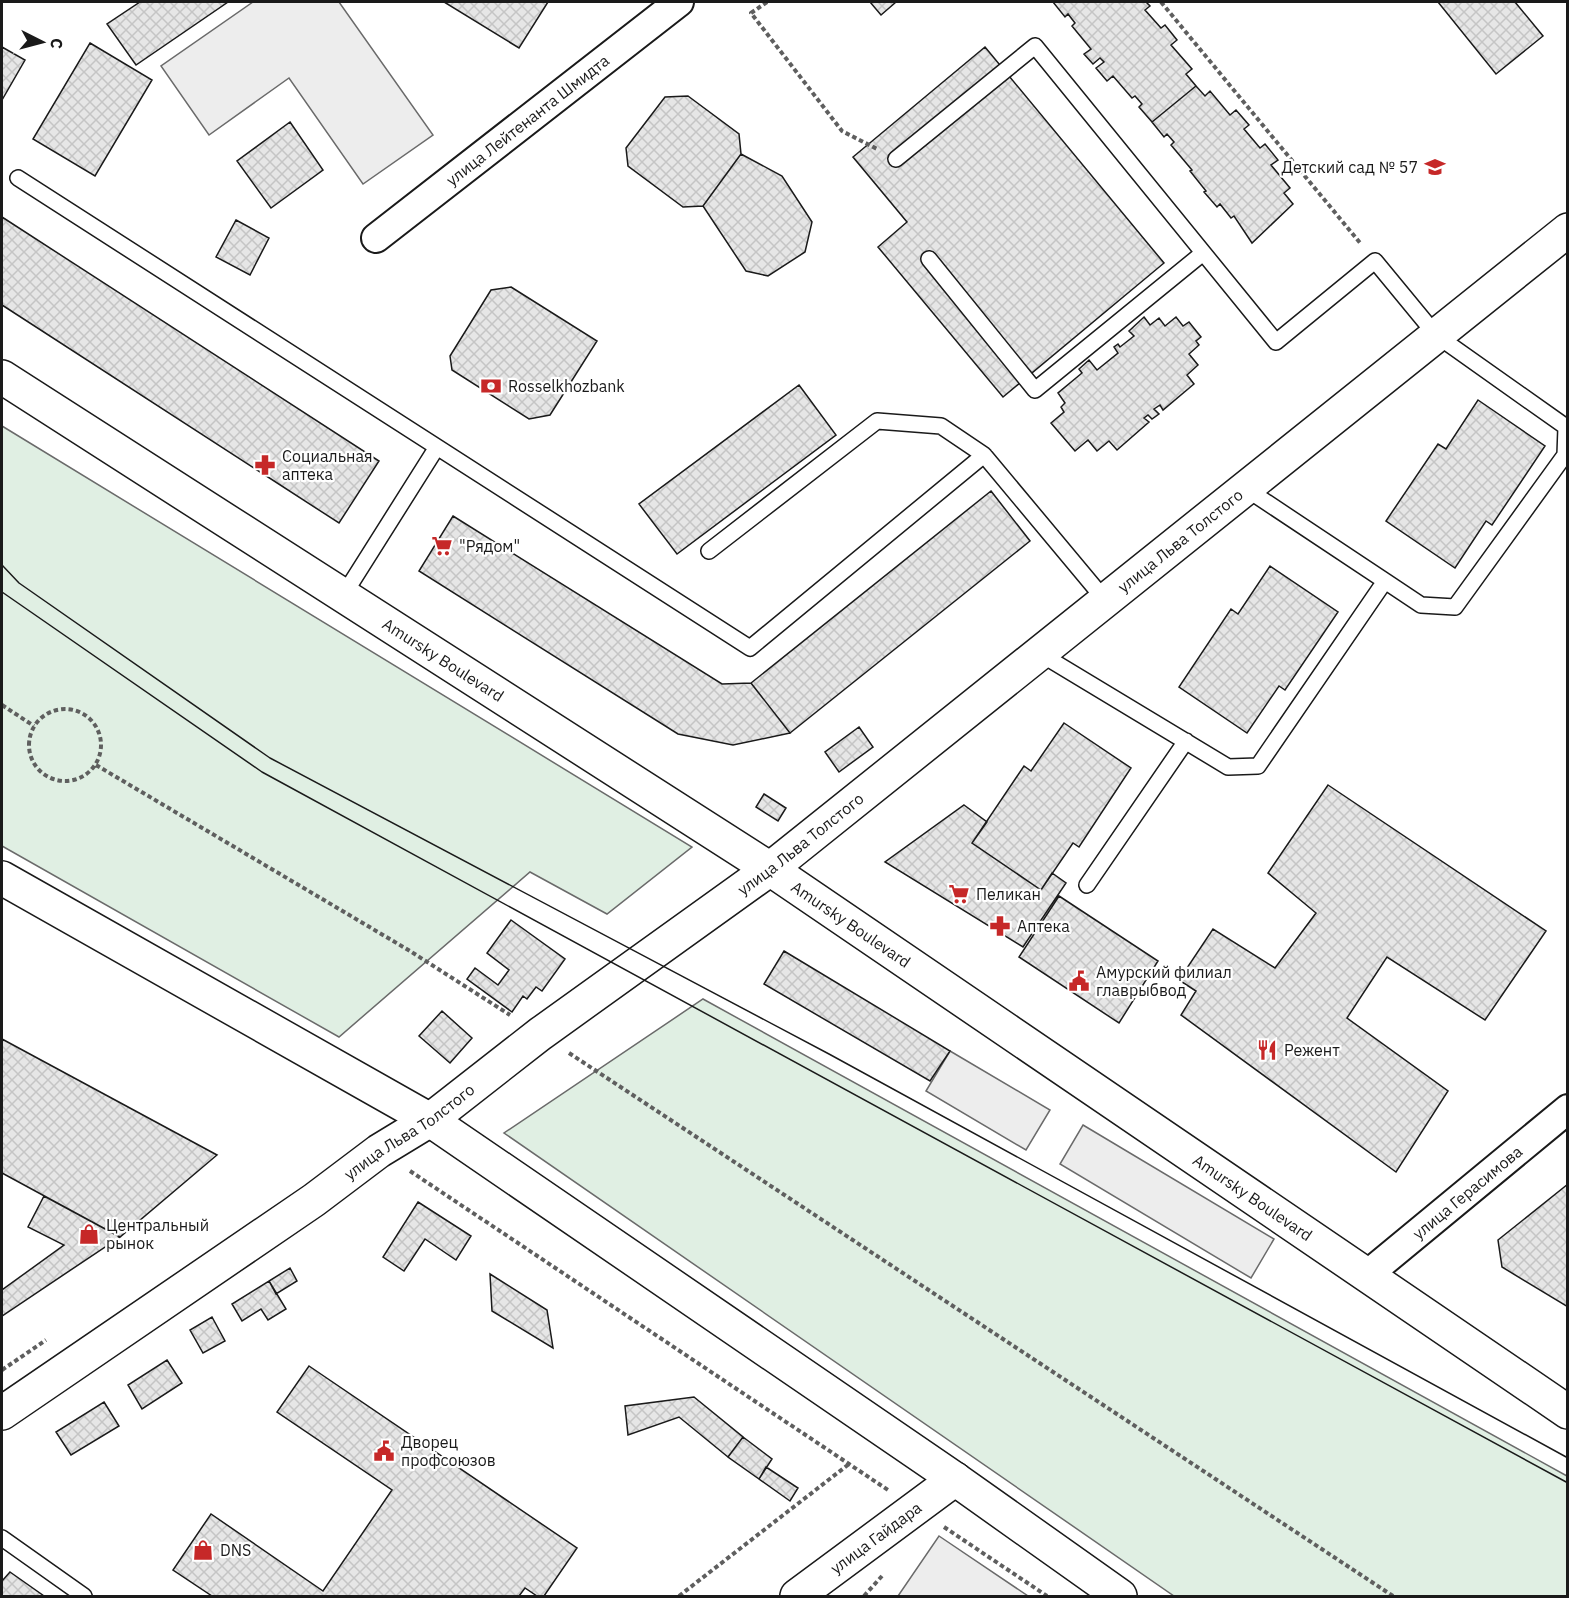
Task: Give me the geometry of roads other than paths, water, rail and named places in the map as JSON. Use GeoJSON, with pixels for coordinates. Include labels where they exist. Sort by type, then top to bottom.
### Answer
{"type":"FeatureCollection","features":[{"type":"Feature","properties":{"kind":"street","name":"улица Лейтенанта Шмидта"},"geometry":{"type":"LineString","coordinates":[[376,238],[679,2]]}},
{"type":"Feature","properties":{"kind":"street","name":"улица Льва Толстого"},"geometry":{"type":"LineString","coordinates":[[2,1413],[314,1200],[379,1151],[430,1120],[540,1034],[770,869],[1568,230]]}},
{"type":"Feature","properties":{"kind":"street","name":"Amursky Boulevard"},"geometry":{"type":"LineString","coordinates":[[2,377],[770,869],[1568,1412]]}},
{"type":"Feature","properties":{"kind":"street"},"geometry":{"type":"LineString","coordinates":[[2,878],[430,1120],[955,1479],[1120,1596]]}},
{"type":"Feature","properties":{"kind":"street","name":"улица Герасимова"},"geometry":{"type":"LineString","coordinates":[[1367,1275],[1568,1109]]}},
{"type":"Feature","properties":{"kind":"street","name":"улица Гайдара"},"geometry":{"type":"LineString","coordinates":[[797,1596],[955,1479]]}},
{"type":"Feature","properties":{"kind":"lane"},"geometry":{"type":"LineString","coordinates":[[896,159],[1035,46],[1276,342],[1375,261],[1436,335],[1566,427],[1565,455],[1455,607],[1421,605],[1245,488]]}},
{"type":"Feature","properties":{"kind":"lane"},"geometry":{"type":"LineString","coordinates":[[18,178],[750,648],[984,454]]}},
{"type":"Feature","properties":{"kind":"lane"},"geometry":{"type":"LineString","coordinates":[[929,259],[1035,390],[1203,253]]}},
{"type":"Feature","properties":{"kind":"lane"},"geometry":{"type":"LineString","coordinates":[[709,551],[877,421],[941,426],[984,454],[1105,600]]}},
{"type":"Feature","properties":{"kind":"lane"},"geometry":{"type":"LineString","coordinates":[[344,596],[437,447]]}},
{"type":"Feature","properties":{"kind":"lane"},"geometry":{"type":"LineString","coordinates":[[1040,653],[1228,767],[1258,766],[1385,581]]}},
{"type":"Feature","properties":{"kind":"lane"},"geometry":{"type":"LineString","coordinates":[[1087,885],[1186,741]]}},
{"type":"Feature","properties":{"kind":"lane"},"geometry":{"type":"LineString","coordinates":[[2,1538],[84,1596]]}},
{"type":"Feature","properties":{"kind":"tram line"},"geometry":{"type":"LineString","coordinates":[[2,565],[19,583],[270,758],[829,1054],[1568,1458]]}},
{"type":"Feature","properties":{"kind":"tram line"},"geometry":{"type":"LineString","coordinates":[[2,592],[262,772],[1568,1483]]}},
{"type":"Feature","properties":{"kind":"place","name":"Детский сад № 57"},"geometry":{"type":"Point","coordinates":[1435,167]}},
{"type":"Feature","properties":{"kind":"place","name":"Rosselkhozbank"},"geometry":{"type":"Point","coordinates":[491,386]}},
{"type":"Feature","properties":{"kind":"place","name":"Социальная аптека"},"geometry":{"type":"Point","coordinates":[265,465]}},
{"type":"Feature","properties":{"kind":"place","name":"\"Рядом\""},"geometry":{"type":"Point","coordinates":[442,546]}},
{"type":"Feature","properties":{"kind":"place","name":"Пеликан"},"geometry":{"type":"Point","coordinates":[959,894]}},
{"type":"Feature","properties":{"kind":"place","name":"Аптека"},"geometry":{"type":"Point","coordinates":[1000,926]}},
{"type":"Feature","properties":{"kind":"place","name":"Амурский филиал главрыбвод"},"geometry":{"type":"Point","coordinates":[1079,981]}},
{"type":"Feature","properties":{"kind":"place","name":"Режент"},"geometry":{"type":"Point","coordinates":[1267,1050]}},
{"type":"Feature","properties":{"kind":"place","name":"Центральный рынок"},"geometry":{"type":"Point","coordinates":[89,1234]}},
{"type":"Feature","properties":{"kind":"place","name":"Дворец профсоюзов"},"geometry":{"type":"Point","coordinates":[384,1451]}},
{"type":"Feature","properties":{"kind":"place","name":"DNS"},"geometry":{"type":"Point","coordinates":[203,1550]}}]}
